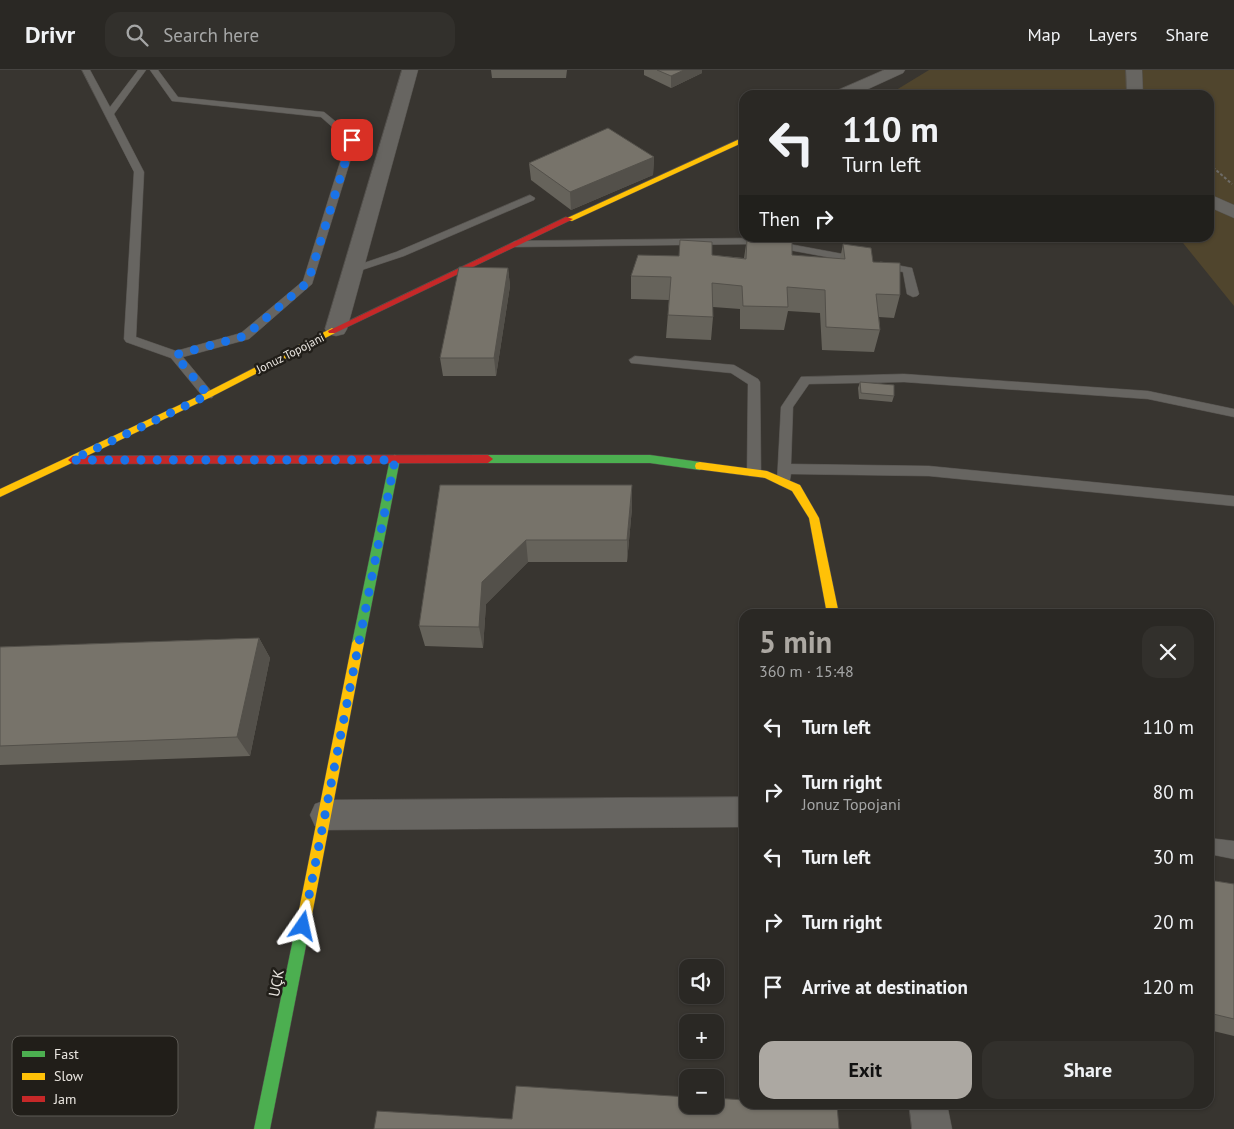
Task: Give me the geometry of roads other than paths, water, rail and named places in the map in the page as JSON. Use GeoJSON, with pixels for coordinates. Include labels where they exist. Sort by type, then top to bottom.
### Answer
{"type":"FeatureCollection","features":[{"type":"Feature","properties":{"kind":"street","name":"Jonuz Topojani"},"geometry":{"type":"LineString","coordinates":[[0,493],[208,395],[336,329],[410,70]]}},
{"type":"Feature","properties":{"kind":"street"},"geometry":{"type":"LineString","coordinates":[[853,90],[897,70]]}},
{"type":"Feature","properties":{"kind":"street"},"geometry":{"type":"LineString","coordinates":[[1134,70],[1134,90]]}},
{"type":"Feature","properties":{"kind":"street"},"geometry":{"type":"LineString","coordinates":[[851,73],[873,81]]}},
{"type":"Feature","properties":{"kind":"street"},"geometry":{"type":"LineString","coordinates":[[336,329],[739,141]]}},
{"type":"Feature","properties":{"kind":"street"},"geometry":{"type":"LineString","coordinates":[[1214,202],[1234,212]]}},
{"type":"Feature","properties":{"kind":"street"},"geometry":{"type":"LineString","coordinates":[[72,460],[650,459],[767,475],[784,475],[796,488],[814,518],[831,609]]}},
{"type":"Feature","properties":{"kind":"street","name":"UÇK"},"geometry":{"type":"LineString","coordinates":[[262,1129],[395,460]]}},
{"type":"Feature","properties":{"kind":"street"},"geometry":{"type":"LineString","coordinates":[[326,814],[739,812]]}},
{"type":"Feature","properties":{"kind":"street"},"geometry":{"type":"LineString","coordinates":[[929,1109],[932,1129]]}},
{"type":"Feature","properties":{"kind":"lane"},"geometry":{"type":"LineString","coordinates":[[86,70],[139,172],[130,339],[175,355],[208,395]]}},
{"type":"Feature","properties":{"kind":"lane"},"geometry":{"type":"LineString","coordinates":[[109,114],[142,70]]}},
{"type":"Feature","properties":{"kind":"lane"},"geometry":{"type":"LineString","coordinates":[[154,70],[175,99],[324,115],[352,140],[308,282],[245,336],[175,355]]}},
{"type":"Feature","properties":{"kind":"lane"},"geometry":{"type":"LineString","coordinates":[[353,270],[400,254],[530,198]]}},
{"type":"Feature","properties":{"kind":"lane"},"geometry":{"type":"LineString","coordinates":[[515,244],[739,241]]}},
{"type":"Feature","properties":{"kind":"lane"},"geometry":{"type":"LineString","coordinates":[[762,242],[908,270],[913,294]]}},
{"type":"Feature","properties":{"kind":"lane"},"geometry":{"type":"LineString","coordinates":[[635,360],[734,369],[754,382],[754,473]]}},
{"type":"Feature","properties":{"kind":"lane"},"geometry":{"type":"LineString","coordinates":[[1234,413],[1138,395],[904,378],[805,380],[787,407],[784,475],[929,471],[1234,500]]}},
{"type":"Feature","properties":{"kind":"lane"},"geometry":{"type":"LineString","coordinates":[[1214,847],[1234,850]]}}]}
